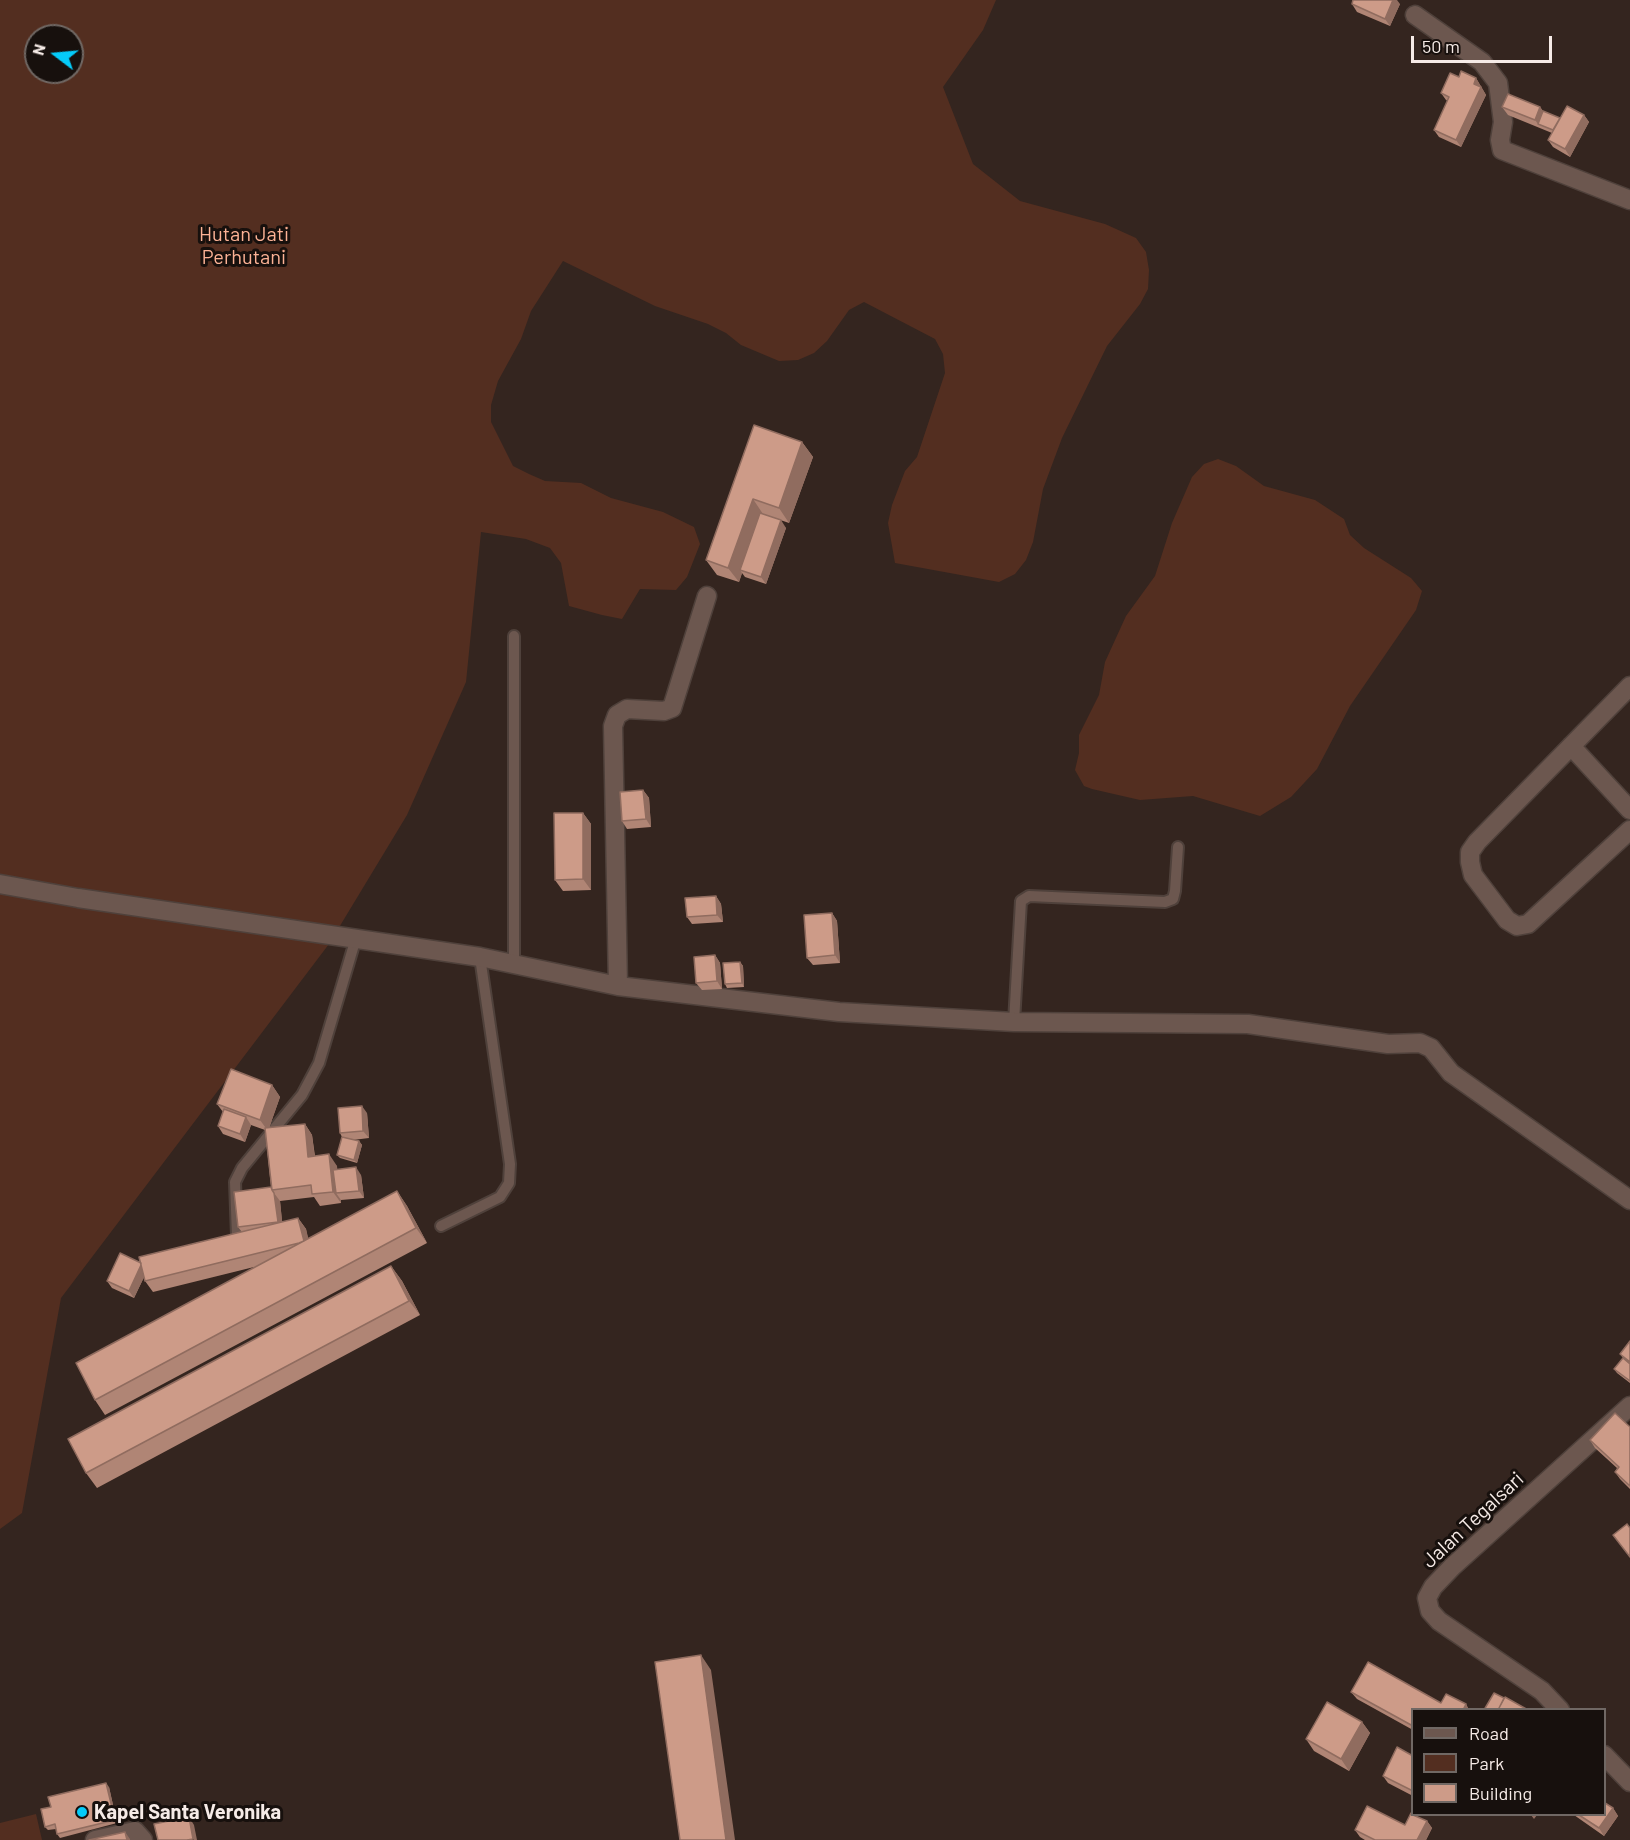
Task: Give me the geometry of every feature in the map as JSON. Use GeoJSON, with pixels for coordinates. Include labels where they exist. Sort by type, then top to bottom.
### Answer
{"type":"FeatureCollection","features":[{"type":"Feature","properties":{"kind":"street"},"geometry":{"type":"LineString","coordinates":[[1415,15],[1482,62],[1497,83],[1503,122],[1500,140],[1502,150],[1630,200]]}},
{"type":"Feature","properties":{"kind":"street"},"geometry":{"type":"LineString","coordinates":[[618,986],[612,726],[617,715],[627,709],[664,711],[672,708],[707,596]]}},
{"type":"Feature","properties":{"kind":"street"},"geometry":{"type":"LineString","coordinates":[[1630,686],[1477,842],[1470,852],[1473,875],[1507,920],[1517,926],[1528,924],[1630,831]]}},
{"type":"Feature","properties":{"kind":"street"},"geometry":{"type":"LineString","coordinates":[[1571,746],[1630,810]]}},
{"type":"Feature","properties":{"kind":"street"},"geometry":{"type":"LineString","coordinates":[[0,884],[78,898],[480,957],[618,986],[838,1012],[1014,1022],[1248,1024],[1388,1044],[1420,1042],[1431,1048],[1451,1073],[1630,1200]]}},
{"type":"Feature","properties":{"kind":"street","name":"Jalan Tegalsari"},"geometry":{"type":"LineString","coordinates":[[1558,1708],[1542,1691],[1439,1621],[1430,1611],[1427,1598],[1433,1587],[1452,1567],[1627,1415]]}},
{"type":"Feature","properties":{"kind":"street"},"geometry":{"type":"LineString","coordinates":[[1606,1756],[1630,1782]]}},
{"type":"Feature","properties":{"kind":"street"},"geometry":{"type":"LineString","coordinates":[[95,1840],[130,1832],[138,1833],[142,1839]]}},
{"type":"Feature","properties":{"kind":"lane"},"geometry":{"type":"LineString","coordinates":[[514,636],[514,963]]}},
{"type":"Feature","properties":{"kind":"lane"},"geometry":{"type":"LineString","coordinates":[[1014,1022],[1022,901],[1029,896],[1165,902],[1173,899],[1175,891],[1178,847]]}},
{"type":"Feature","properties":{"kind":"lane"},"geometry":{"type":"LineString","coordinates":[[237,1236],[235,1182],[242,1168],[302,1095],[319,1063],[357,939]]}},
{"type":"Feature","properties":{"kind":"lane"},"geometry":{"type":"LineString","coordinates":[[441,1226],[500,1197],[509,1183],[510,1164],[480,957]]}},
{"type":"Feature","properties":{"kind":"green space","name":"Hutan Jati Perhutani"},"geometry":{"type":"Polygon","coordinates":[[[0,0],[996,0],[983,30],[943,87],[973,164],[1020,201],[1105,224],[1136,238],[1146,252],[1149,270],[1148,289],[1140,304],[1107,346],[1062,438],[1043,489],[1033,542],[1026,560],[1015,574],[999,582],[895,563],[888,523],[892,505],[905,471],[917,457],[945,373],[943,354],[935,339],[864,302],[849,310],[827,341],[814,353],[798,360],[779,361],[741,345],[726,333],[708,324],[655,306],[563,261],[531,311],[521,339],[498,381],[491,405],[491,422],[513,466],[545,481],[581,483],[611,498],[663,512],[694,527],[700,544],[687,577],[676,590],[640,589],[622,619],[602,615],[569,606],[561,563],[550,548],[526,539],[481,532],[466,682],[407,815],[329,944],[61,1298],[22,1513],[0,1529],[0,0]]]}},
{"type":"Feature","properties":{"kind":"green space"},"geometry":{"type":"Polygon","coordinates":[[[1218,459],[1236,466],[1264,486],[1315,500],[1344,519],[1350,535],[1364,548],[1411,578],[1422,591],[1416,610],[1350,706],[1317,769],[1291,797],[1260,816],[1193,796],[1140,800],[1092,789],[1084,786],[1075,770],[1079,753],[1079,735],[1099,695],[1105,662],[1126,616],[1155,576],[1172,523],[1192,477],[1204,464],[1218,459]]]}},
{"type":"Feature","properties":{"kind":"green space"},"geometry":{"type":"Polygon","coordinates":[[[36,1814],[42,1840],[0,1840],[0,1823],[36,1814]]]}},
{"type":"Feature","properties":{"kind":"building"},"geometry":{"type":"Polygon","coordinates":[[[1353,0],[1393,0],[1385,19],[1352,4],[1353,0]]]}},
{"type":"Feature","properties":{"kind":"building"},"geometry":{"type":"Polygon","coordinates":[[[1461,71],[1476,78],[1474,84],[1481,87],[1456,140],[1434,130],[1449,97],[1441,93],[1450,73],[1459,77],[1461,71]]]}},
{"type":"Feature","properties":{"kind":"building"},"geometry":{"type":"Polygon","coordinates":[[[1508,94],[1540,107],[1535,120],[1502,107],[1508,94]]]}},
{"type":"Feature","properties":{"kind":"building"},"geometry":{"type":"Polygon","coordinates":[[[1567,106],[1584,115],[1565,149],[1548,140],[1567,106]]]}},
{"type":"Feature","properties":{"kind":"building"},"geometry":{"type":"Polygon","coordinates":[[[1543,111],[1560,118],[1553,130],[1538,124],[1543,111]]]}},
{"type":"Feature","properties":{"kind":"building"},"geometry":{"type":"Polygon","coordinates":[[[754,425],[802,442],[779,508],[753,499],[728,568],[706,560],[754,425]]]}},
{"type":"Feature","properties":{"kind":"building"},"geometry":{"type":"Polygon","coordinates":[[[760,513],[781,520],[761,577],[740,570],[760,513]]]}},
{"type":"Feature","properties":{"kind":"building"},"geometry":{"type":"Polygon","coordinates":[[[643,790],[646,819],[622,821],[620,792],[643,790]]]}},
{"type":"Feature","properties":{"kind":"building"},"geometry":{"type":"Polygon","coordinates":[[[554,813],[583,813],[583,879],[555,880],[554,813]]]}},
{"type":"Feature","properties":{"kind":"building"},"geometry":{"type":"Polygon","coordinates":[[[716,896],[717,915],[687,917],[685,898],[716,896]]]}},
{"type":"Feature","properties":{"kind":"building"},"geometry":{"type":"Polygon","coordinates":[[[832,913],[835,955],[807,958],[804,915],[832,913]]]}},
{"type":"Feature","properties":{"kind":"building"},"geometry":{"type":"Polygon","coordinates":[[[715,955],[717,981],[696,983],[694,957],[715,955]]]}},
{"type":"Feature","properties":{"kind":"building"},"geometry":{"type":"Polygon","coordinates":[[[740,962],[742,983],[725,984],[723,963],[740,962]]]}},
{"type":"Feature","properties":{"kind":"building"},"geometry":{"type":"Polygon","coordinates":[[[231,1069],[272,1085],[260,1120],[217,1104],[231,1069]]]}},
{"type":"Feature","properties":{"kind":"building"},"geometry":{"type":"Polygon","coordinates":[[[362,1106],[363,1131],[340,1133],[338,1108],[362,1106]]]}},
{"type":"Feature","properties":{"kind":"building"},"geometry":{"type":"Polygon","coordinates":[[[224,1109],[246,1117],[240,1134],[218,1126],[224,1109]]]}},
{"type":"Feature","properties":{"kind":"building"},"geometry":{"type":"Polygon","coordinates":[[[305,1124],[308,1157],[329,1154],[333,1192],[312,1194],[311,1185],[272,1190],[265,1128],[305,1124]]]}},
{"type":"Feature","properties":{"kind":"building"},"geometry":{"type":"Polygon","coordinates":[[[342,1137],[359,1141],[354,1160],[337,1155],[342,1137]]]}},
{"type":"Feature","properties":{"kind":"building"},"geometry":{"type":"Polygon","coordinates":[[[356,1167],[359,1191],[336,1193],[333,1170],[356,1167]]]}},
{"type":"Feature","properties":{"kind":"building"},"geometry":{"type":"Polygon","coordinates":[[[271,1187],[278,1222],[238,1227],[234,1192],[271,1187]]]}},
{"type":"Feature","properties":{"kind":"building"},"geometry":{"type":"Polygon","coordinates":[[[397,1191],[416,1228],[95,1400],[76,1363],[397,1191]]]}},
{"type":"Feature","properties":{"kind":"building"},"geometry":{"type":"Polygon","coordinates":[[[298,1218],[304,1241],[145,1281],[139,1257],[298,1218]]]}},
{"type":"Feature","properties":{"kind":"building"},"geometry":{"type":"Polygon","coordinates":[[[120,1253],[141,1263],[129,1291],[107,1281],[120,1253]]]}},
{"type":"Feature","properties":{"kind":"building"},"geometry":{"type":"Polygon","coordinates":[[[391,1266],[409,1301],[86,1473],[68,1439],[391,1266]]]}},
{"type":"Feature","properties":{"kind":"building"},"geometry":{"type":"Polygon","coordinates":[[[1630,1341],[1630,1362],[1620,1354],[1630,1341]]]}},
{"type":"Feature","properties":{"kind":"building"},"geometry":{"type":"Polygon","coordinates":[[[1623,1358],[1630,1364],[1630,1381],[1614,1369],[1623,1358]]]}},
{"type":"Feature","properties":{"kind":"building"},"geometry":{"type":"Polygon","coordinates":[[[1615,1413],[1630,1427],[1630,1486],[1615,1472],[1619,1467],[1590,1440],[1615,1413]]]}},
{"type":"Feature","properties":{"kind":"building"},"geometry":{"type":"Polygon","coordinates":[[[1627,1524],[1630,1528],[1630,1557],[1613,1535],[1627,1524]]]}},
{"type":"Feature","properties":{"kind":"building"},"geometry":{"type":"Polygon","coordinates":[[[701,1655],[726,1840],[680,1840],[655,1662],[701,1655]]]}},
{"type":"Feature","properties":{"kind":"building"},"geometry":{"type":"Polygon","coordinates":[[[1368,1662],[1441,1703],[1446,1694],[1466,1704],[1464,1708],[1411,1708],[1411,1725],[1351,1692],[1368,1662]]]}},
{"type":"Feature","properties":{"kind":"building"},"geometry":{"type":"Polygon","coordinates":[[[1494,1693],[1504,1698],[1499,1708],[1485,1708],[1494,1693]]]}},
{"type":"Feature","properties":{"kind":"building"},"geometry":{"type":"Polygon","coordinates":[[[1505,1697],[1524,1708],[1499,1708],[1505,1697]]]}},
{"type":"Feature","properties":{"kind":"building"},"geometry":{"type":"Polygon","coordinates":[[[1327,1702],[1362,1722],[1341,1759],[1306,1739],[1327,1702]]]}},
{"type":"Feature","properties":{"kind":"building"},"geometry":{"type":"Polygon","coordinates":[[[1397,1747],[1411,1755],[1411,1790],[1383,1776],[1397,1747]]]}},
{"type":"Feature","properties":{"kind":"building","name":"Kapel Santa Veronika"},"geometry":{"type":"Polygon","coordinates":[[[106,1783],[115,1820],[57,1834],[55,1824],[45,1827],[41,1809],[51,1807],[48,1797],[106,1783]]]}},
{"type":"Feature","properties":{"kind":"building"},"geometry":{"type":"Polygon","coordinates":[[[1606,1804],[1613,1808],[1599,1828],[1581,1816],[1606,1816],[1606,1804]]]}},
{"type":"Feature","properties":{"kind":"building"},"geometry":{"type":"Polygon","coordinates":[[[1367,1806],[1405,1825],[1411,1813],[1411,1816],[1427,1821],[1417,1840],[1375,1840],[1355,1830],[1367,1806]]]}},
{"type":"Feature","properties":{"kind":"building"},"geometry":{"type":"Polygon","coordinates":[[[189,1817],[193,1839],[158,1840],[154,1824],[189,1817]]]}},
{"type":"Feature","properties":{"kind":"building"},"geometry":{"type":"Polygon","coordinates":[[[125,1832],[127,1840],[89,1840],[125,1832]]]}},
{"type":"Feature","properties":{"kind":"place","name":"Kapel Santa Veronika"},"geometry":{"type":"Point","coordinates":[82,1812]}}]}
